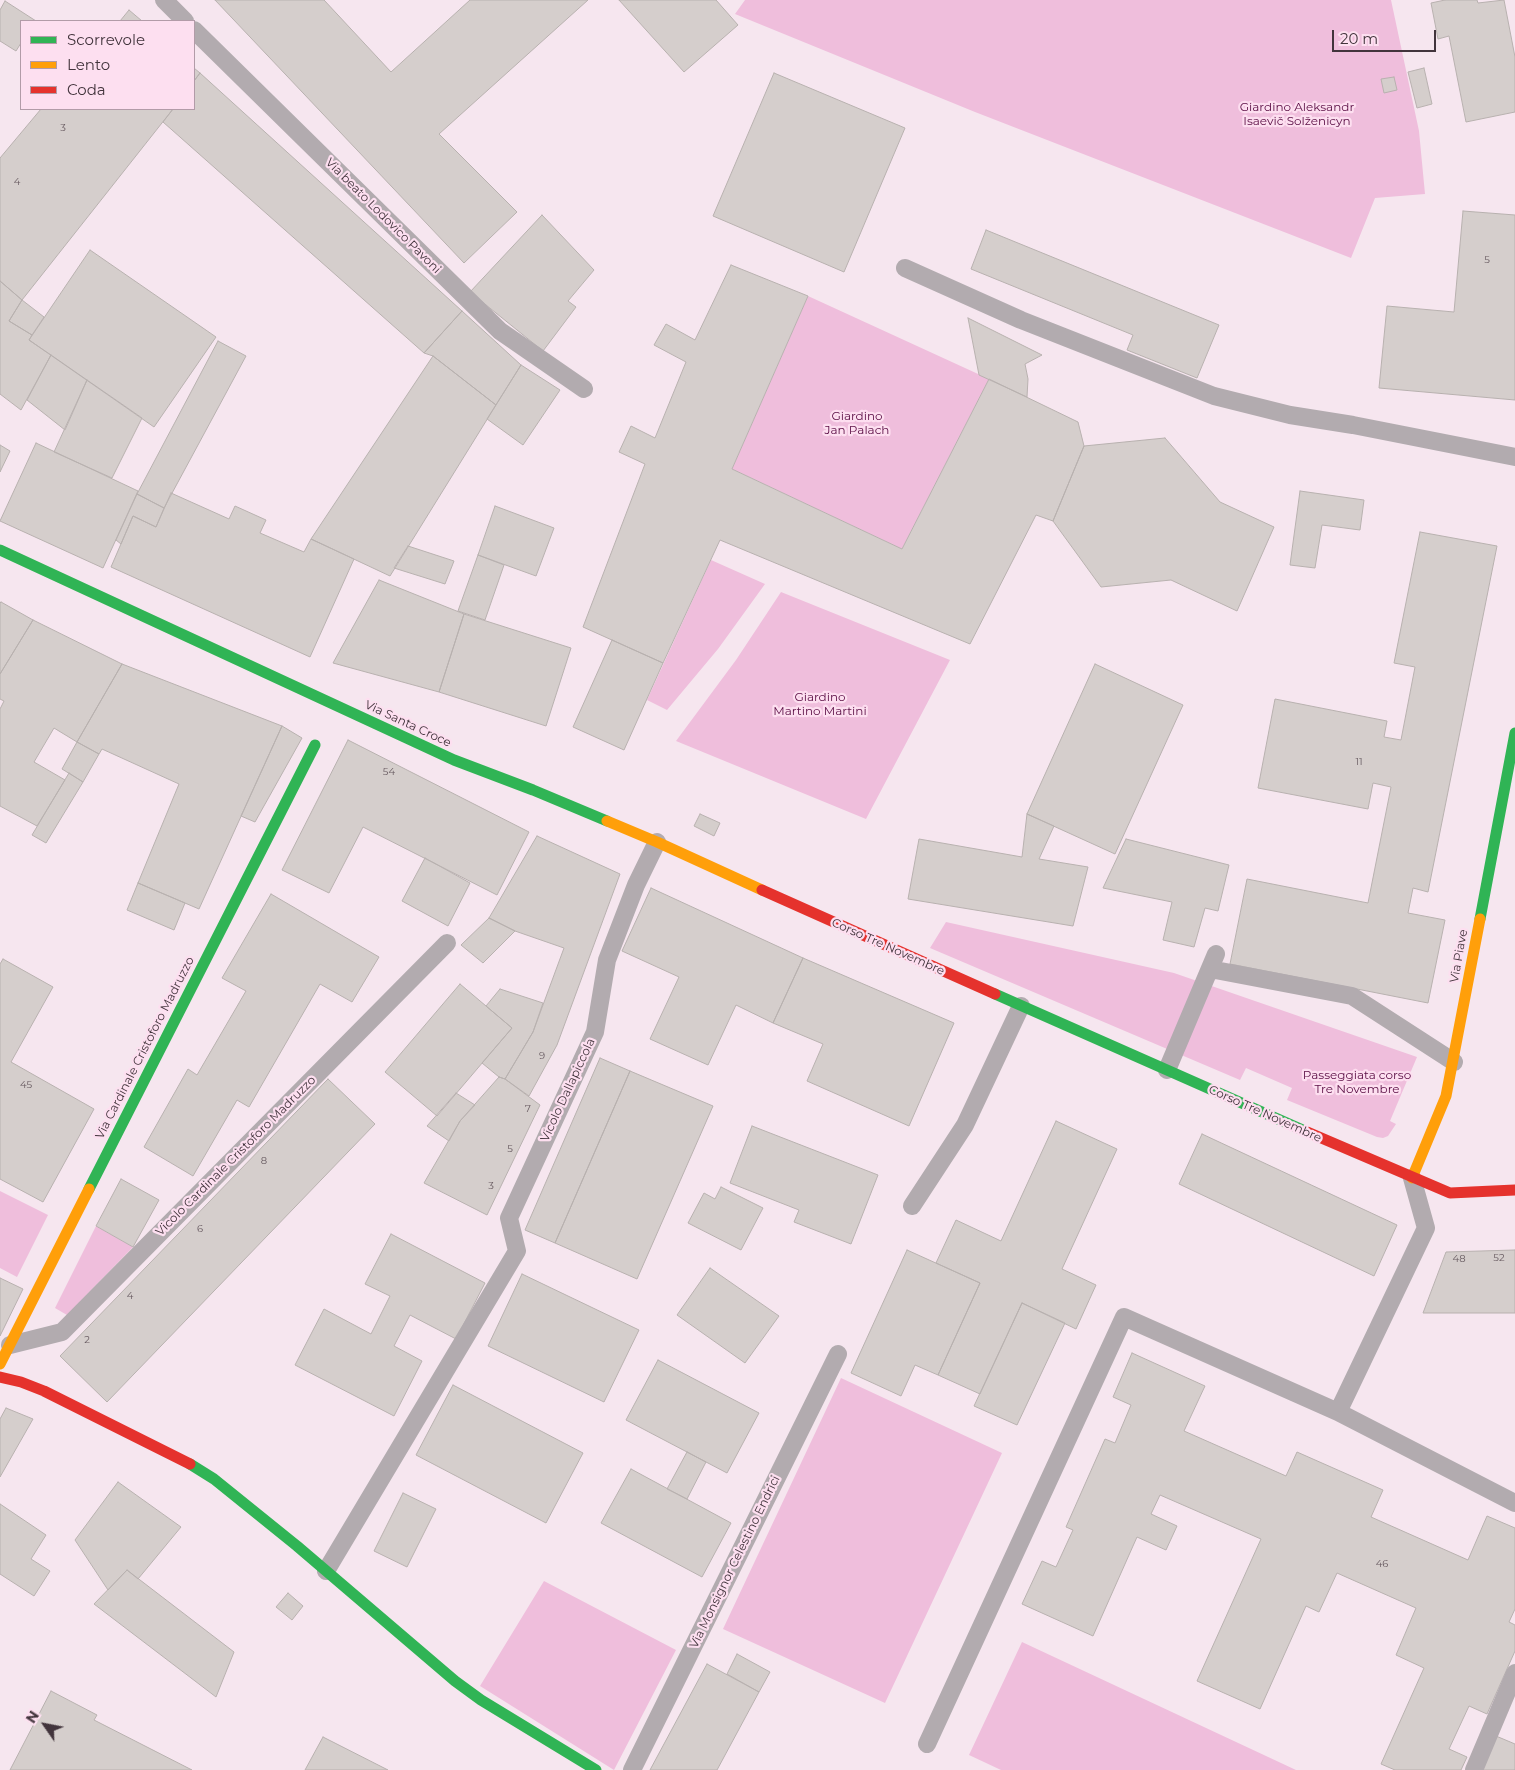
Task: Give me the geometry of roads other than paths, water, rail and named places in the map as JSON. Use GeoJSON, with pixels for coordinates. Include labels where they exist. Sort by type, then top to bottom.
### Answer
{"type":"FeatureCollection","features":[{"type":"Feature","properties":{"kind":"street","name":"Via Santa Croce"},"geometry":{"type":"LineString","coordinates":[[0,550],[454,760],[533,790],[657,842],[809,912]]}},
{"type":"Feature","properties":{"kind":"street","name":"Via Piave"},"geometry":{"type":"LineString","coordinates":[[1412,1178],[1446,1096],[1454,1062],[1515,733]]}},
{"type":"Feature","properties":{"kind":"street","name":"Via Cardinale Cristoforo Madruzzo"},"geometry":{"type":"LineString","coordinates":[[0,1364],[315,745]]}},
{"type":"Feature","properties":{"kind":"street","name":"Corso Tre Novembre"},"geometry":{"type":"LineString","coordinates":[[809,912],[1412,1178],[1450,1193],[1515,1190]]}},
{"type":"Feature","properties":{"kind":"street"},"geometry":{"type":"LineString","coordinates":[[0,1377],[44,1391],[181,1458],[214,1479],[455,1681],[481,1700],[596,1770]]}},
{"type":"Feature","properties":{"kind":"lane"},"geometry":{"type":"LineString","coordinates":[[164,0],[184,20]]}},
{"type":"Feature","properties":{"kind":"lane","name":"Via beato Lodovico Pavoni"},"geometry":{"type":"LineString","coordinates":[[195,31],[500,331],[584,389]]}},
{"type":"Feature","properties":{"kind":"lane"},"geometry":{"type":"LineString","coordinates":[[905,268],[1021,320],[1214,396],[1290,415],[1353,425],[1515,457]]}},
{"type":"Feature","properties":{"kind":"lane","name":"Vicolo Dallapiccola"},"geometry":{"type":"LineString","coordinates":[[326,1571],[517,1251],[509,1218],[594,1032],[607,960],[636,885],[657,842]]}},
{"type":"Feature","properties":{"kind":"lane","name":"Vicolo Cardinale Cristoforo Madruzzo"},"geometry":{"type":"LineString","coordinates":[[10,1345],[62,1332],[447,943]]}},
{"type":"Feature","properties":{"kind":"lane"},"geometry":{"type":"LineString","coordinates":[[1167,1070],[1213,962],[1352,996],[1454,1062]]}},
{"type":"Feature","properties":{"kind":"lane"},"geometry":{"type":"LineString","coordinates":[[912,1206],[965,1125],[1022,1006]]}},
{"type":"Feature","properties":{"kind":"lane"},"geometry":{"type":"LineString","coordinates":[[1338,1412],[1426,1228],[1412,1178]]}},
{"type":"Feature","properties":{"kind":"lane"},"geometry":{"type":"LineString","coordinates":[[927,1744],[1124,1317],[1338,1412],[1515,1503]]}},
{"type":"Feature","properties":{"kind":"lane","name":"Via Monsignor Celestino Endrici"},"geometry":{"type":"LineString","coordinates":[[632,1770],[838,1354]]}},
{"type":"Feature","properties":{"kind":"lane"},"geometry":{"type":"LineString","coordinates":[[1474,1770],[1515,1673]]}},
{"type":"Feature","properties":{"kind":"park label","name":"Giardino Aleksandr Isaevič Solženicyn"},"geometry":{"type":"Point","coordinates":[1297,114]}},
{"type":"Feature","properties":{"kind":"park label","name":"Giardino Jan Palach"},"geometry":{"type":"Point","coordinates":[857,423]}},
{"type":"Feature","properties":{"kind":"park label","name":"Giardino Martino Martini"},"geometry":{"type":"Point","coordinates":[820,704]}},
{"type":"Feature","properties":{"kind":"park label","name":"Passeggiata corso Tre Novembre"},"geometry":{"type":"Point","coordinates":[1357,1082]}}]}
